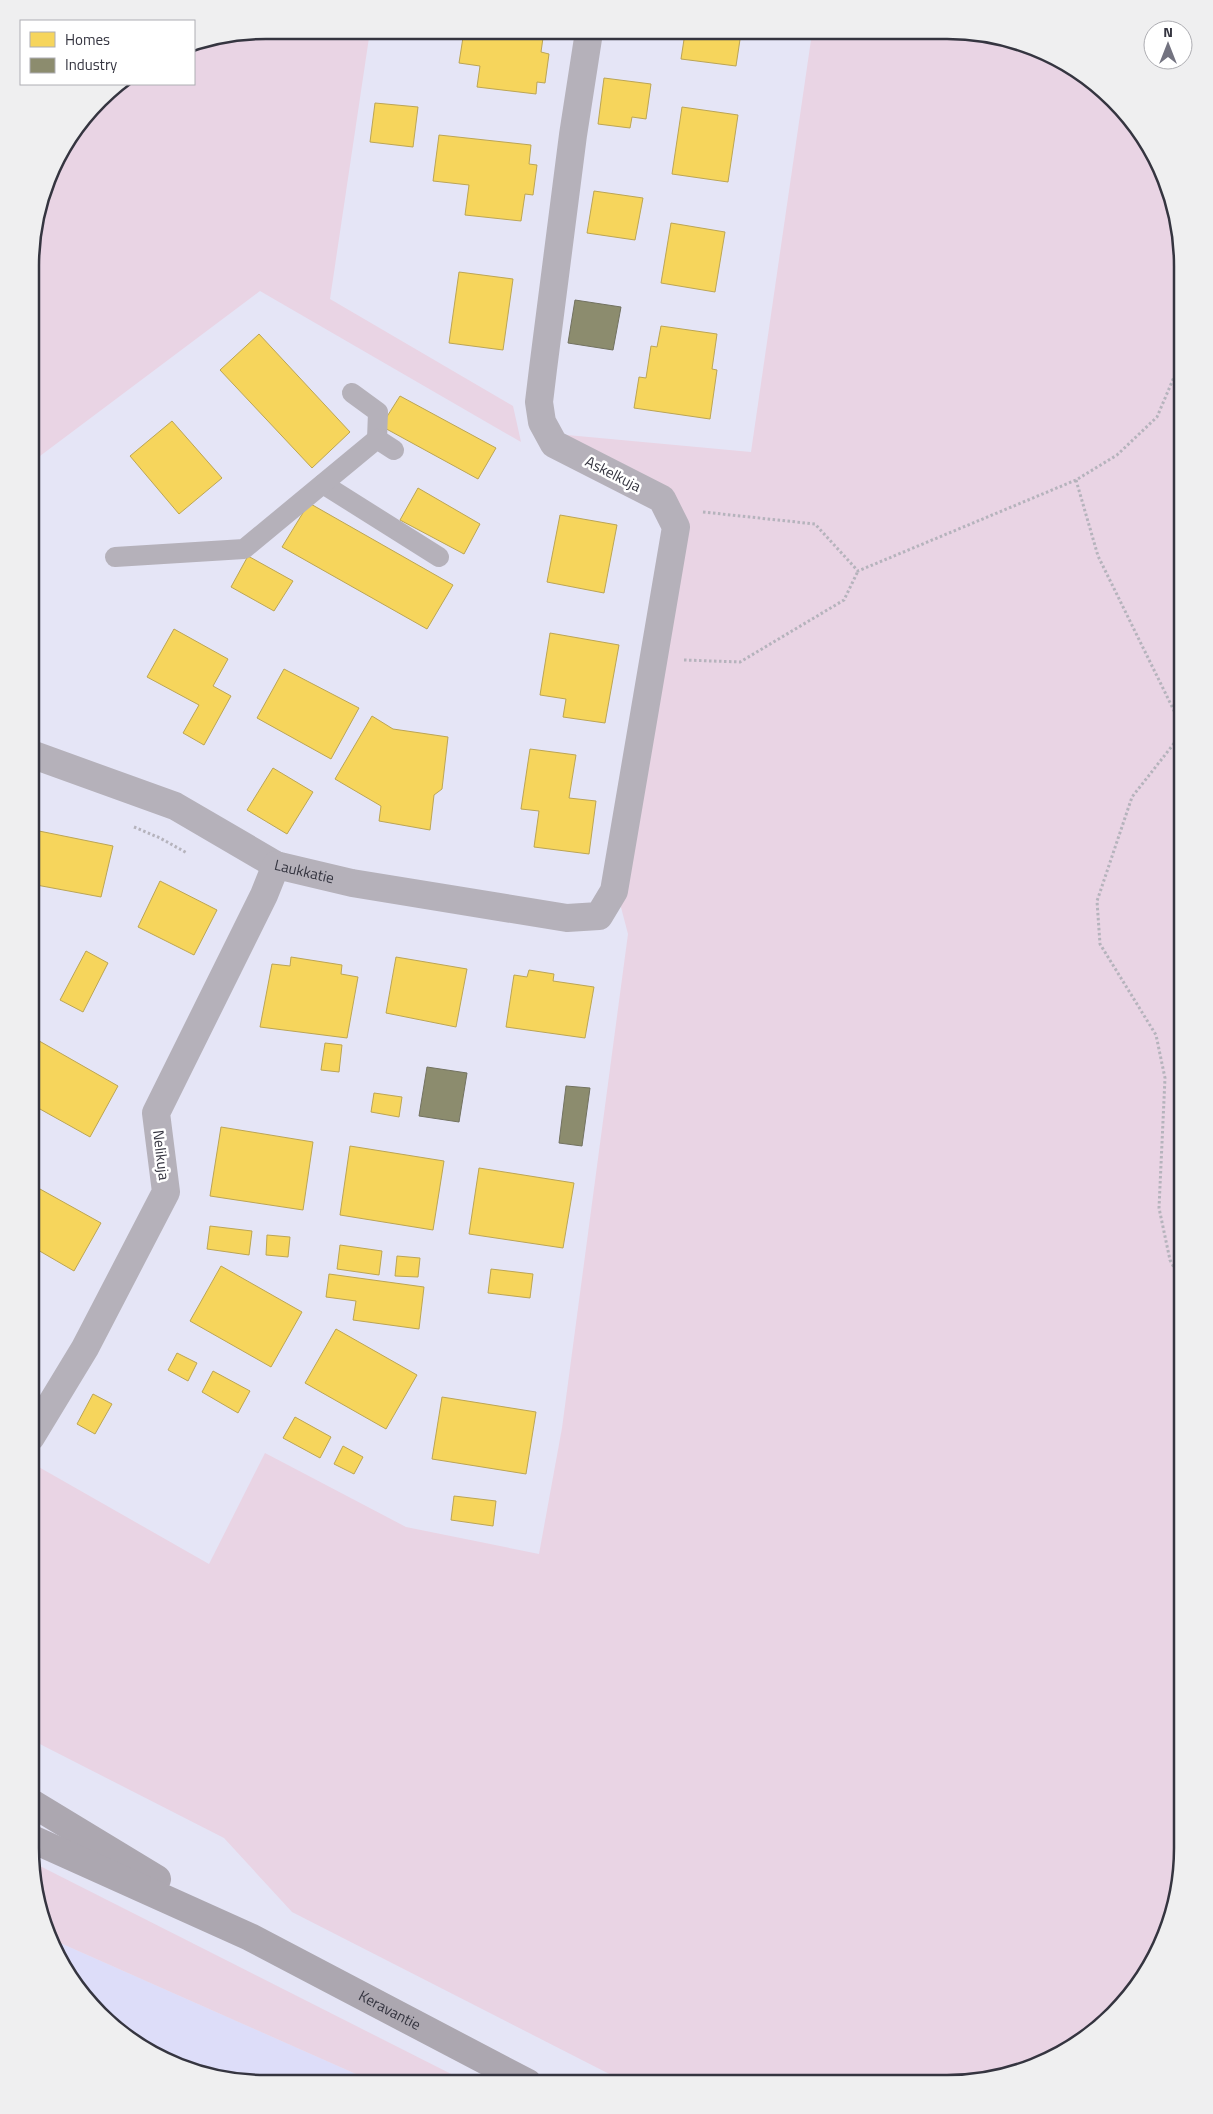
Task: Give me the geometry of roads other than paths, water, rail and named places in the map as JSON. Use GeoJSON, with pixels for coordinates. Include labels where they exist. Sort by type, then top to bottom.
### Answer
{"type":"FeatureCollection","features":[{"type":"Feature","properties":{"kind":"main road","name":"Keravantie"},"geometry":{"type":"LineString","coordinates":[[39,1807],[250,1936],[513,2075]]}},
{"type":"Feature","properties":{"kind":"main road","name":"Keravantie"},"geometry":{"type":"LineString","coordinates":[[39,1842],[250,1936]]}},
{"type":"Feature","properties":{"kind":"street","name":"Askelkuja"},"geometry":{"type":"LineString","coordinates":[[588,39],[573,135],[539,402],[542,422],[554,444],[662,499],[676,527],[614,891],[599,916]]}},
{"type":"Feature","properties":{"kind":"street","name":"Laukkatie"},"geometry":{"type":"LineString","coordinates":[[39,757],[175,806],[276,865],[352,883],[567,918],[599,916]]}},
{"type":"Feature","properties":{"kind":"street","name":"Nelikuja"},"geometry":{"type":"LineString","coordinates":[[39,1422],[85,1348],[166,1192],[156,1113],[264,895],[276,865]]}},
{"type":"Feature","properties":{"kind":"lane"},"geometry":{"type":"LineString","coordinates":[[115,557],[244,549],[377,439],[378,412],[352,393]]}},
{"type":"Feature","properties":{"kind":"lane"},"geometry":{"type":"LineString","coordinates":[[377,439],[394,450]]}},
{"type":"Feature","properties":{"kind":"lane"},"geometry":{"type":"LineString","coordinates":[[324,484],[439,557]]}}]}
